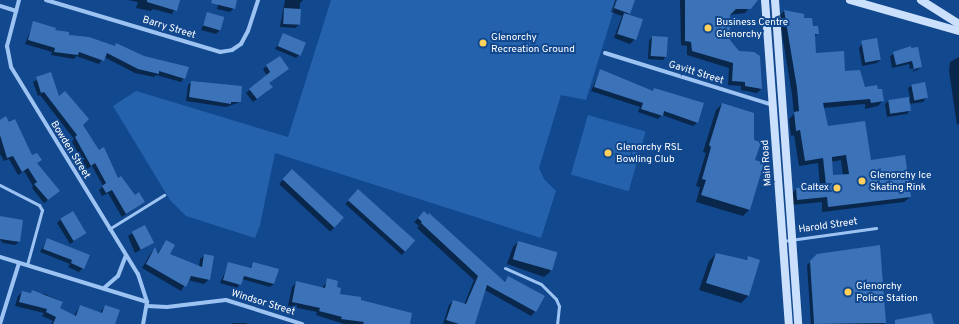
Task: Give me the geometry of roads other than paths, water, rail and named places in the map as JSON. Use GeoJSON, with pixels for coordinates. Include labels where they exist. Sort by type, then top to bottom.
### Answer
{"type":"FeatureCollection","features":[{"type":"Feature","properties":{"kind":"main road","name":"Main Road"},"geometry":{"type":"LineString","coordinates":[[765,0],[789,324]]}},
{"type":"Feature","properties":{"kind":"main road","name":"Main Road"},"geometry":{"type":"LineString","coordinates":[[775,0],[798,324]]}},
{"type":"Feature","properties":{"kind":"main road"},"geometry":{"type":"LineString","coordinates":[[850,0],[959,31]]}},
{"type":"Feature","properties":{"kind":"main road"},"geometry":{"type":"LineString","coordinates":[[921,0],[959,24]]}},
{"type":"Feature","properties":{"kind":"street","name":"Bowden Street"},"geometry":{"type":"LineString","coordinates":[[19,0],[7,46],[11,67],[126,254],[143,284],[147,304]]}},
{"type":"Feature","properties":{"kind":"street","name":"Barry Street"},"geometry":{"type":"LineString","coordinates":[[46,0],[220,52],[232,50],[241,44],[248,31],[258,0]]}},
{"type":"Feature","properties":{"kind":"street"},"geometry":{"type":"LineString","coordinates":[[0,6],[16,11]]}},
{"type":"Feature","properties":{"kind":"street","name":"Gavitt Street"},"geometry":{"type":"LineString","coordinates":[[605,53],[782,108]]}},
{"type":"Feature","properties":{"kind":"street"},"geometry":{"type":"LineString","coordinates":[[104,288],[118,276],[126,254]]}},
{"type":"Feature","properties":{"kind":"street","name":"Windsor Street"},"geometry":{"type":"LineString","coordinates":[[0,257],[104,288],[147,304],[232,300],[302,324]]}},
{"type":"Feature","properties":{"kind":"street"},"geometry":{"type":"LineString","coordinates":[[0,324],[19,263]]}},
{"type":"Feature","properties":{"kind":"street"},"geometry":{"type":"LineString","coordinates":[[143,324],[147,304]]}},
{"type":"Feature","properties":{"kind":"lane"},"geometry":{"type":"LineString","coordinates":[[0,184],[39,205],[42,210],[27,265]]}},
{"type":"Feature","properties":{"kind":"lane"},"geometry":{"type":"LineString","coordinates":[[110,229],[164,195]]}},
{"type":"Feature","properties":{"kind":"lane","name":"Harold Street"},"geometry":{"type":"LineString","coordinates":[[783,241],[876,228]]}},
{"type":"Feature","properties":{"kind":"lane"},"geometry":{"type":"LineString","coordinates":[[505,268],[542,284],[556,299],[559,306],[557,324]]}},
{"type":"Feature","properties":{"kind":"place","name":"Business Centre Glenorchy"},"geometry":{"type":"Point","coordinates":[708,28]}},
{"type":"Feature","properties":{"kind":"place","name":"Glenorchy Recreation Ground"},"geometry":{"type":"Point","coordinates":[483,43]}},
{"type":"Feature","properties":{"kind":"place","name":"Glenorchy RSL Bowling Club"},"geometry":{"type":"Point","coordinates":[608,153]}},
{"type":"Feature","properties":{"kind":"place","name":"Glenorchy Ice Skating Rink"},"geometry":{"type":"Point","coordinates":[862,181]}},
{"type":"Feature","properties":{"kind":"place","name":"Caltex"},"geometry":{"type":"Point","coordinates":[837,188]}},
{"type":"Feature","properties":{"kind":"place","name":"Glenorchy Police Station"},"geometry":{"type":"Point","coordinates":[848,292]}}]}
